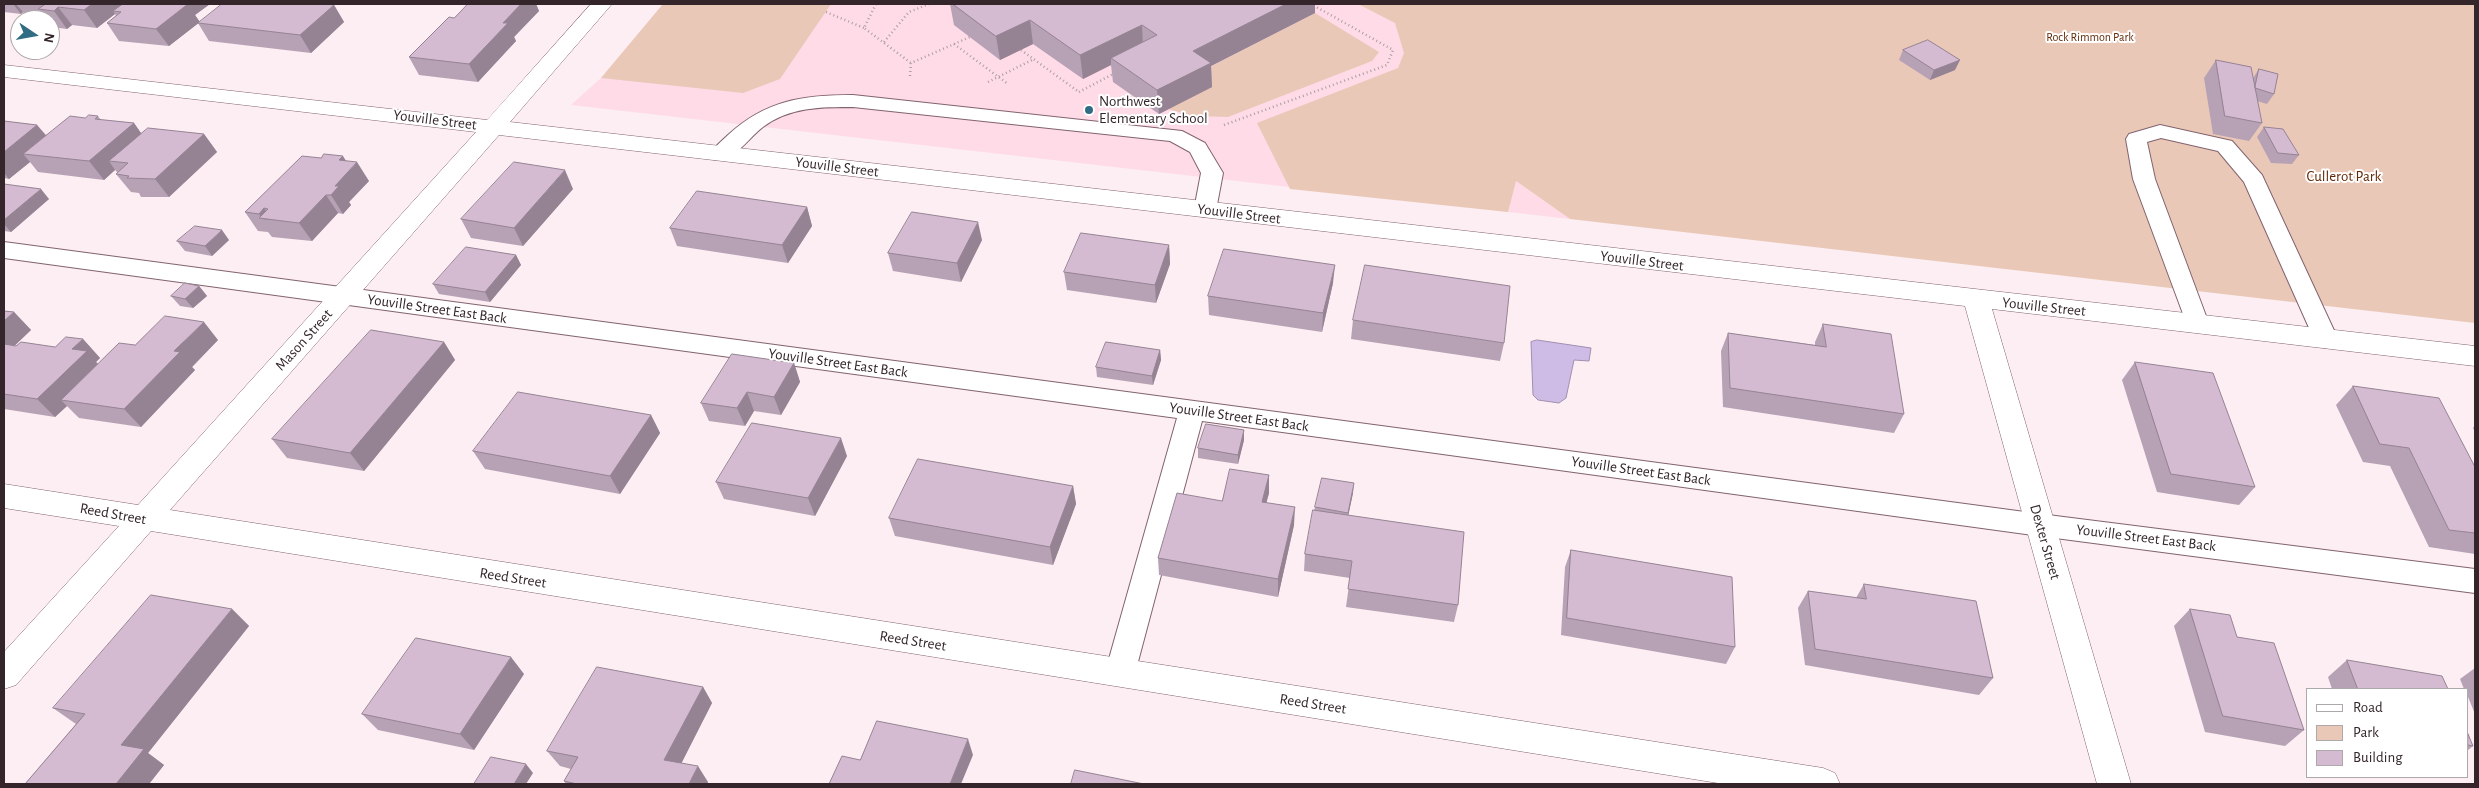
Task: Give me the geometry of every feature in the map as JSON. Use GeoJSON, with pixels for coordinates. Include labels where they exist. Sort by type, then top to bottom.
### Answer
{"type":"FeatureCollection","features":[{"type":"Feature","properties":{"kind":"street","name":"Mason Street"},"geometry":{"type":"LineString","coordinates":[[4,674],[344,296],[602,4]]}},
{"type":"Feature","properties":{"kind":"street","name":"Youville Street"},"geometry":{"type":"LineString","coordinates":[[4,70],[2475,356]]}},
{"type":"Feature","properties":{"kind":"street","name":"Dexter Street"},"geometry":{"type":"LineString","coordinates":[[1976,299],[2114,784]]}},
{"type":"Feature","properties":{"kind":"street","name":"Reed Street"},"geometry":{"type":"LineString","coordinates":[[4,496],[143,520],[1823,784]]}},
{"type":"Feature","properties":{"kind":"lane"},"geometry":{"type":"LineString","coordinates":[[720,154],[761,118],[783,108],[820,101],[853,101],[1175,135],[1198,148],[1212,173],[1205,210]]}},
{"type":"Feature","properties":{"kind":"lane"},"geometry":{"type":"LineString","coordinates":[[2197,324],[2144,179],[2136,139],[2160,131],[2224,146],[2254,180],[2326,339]]}},
{"type":"Feature","properties":{"kind":"lane","name":"Youville Street East Back"},"geometry":{"type":"LineString","coordinates":[[4,250],[2040,525],[2475,581]]}},
{"type":"Feature","properties":{"kind":"lane"},"geometry":{"type":"LineString","coordinates":[[1120,673],[1192,410]]}},
{"type":"Feature","properties":{"kind":"path"},"geometry":{"type":"LineString","coordinates":[[864,28],[876,4]]}},
{"type":"Feature","properties":{"kind":"path"},"geometry":{"type":"LineString","coordinates":[[884,42],[909,12],[929,4]]}},
{"type":"Feature","properties":{"kind":"path"},"geometry":{"type":"LineString","coordinates":[[1184,140],[1387,65],[1393,50],[1311,4]]}},
{"type":"Feature","properties":{"kind":"path"},"geometry":{"type":"LineString","coordinates":[[826,12],[864,28],[911,63]]}},
{"type":"Feature","properties":{"kind":"path"},"geometry":{"type":"LineString","coordinates":[[911,63],[970,37]]}},
{"type":"Feature","properties":{"kind":"path"},"geometry":{"type":"LineString","coordinates":[[954,44],[1011,87]]}},
{"type":"Feature","properties":{"kind":"path"},"geometry":{"type":"LineString","coordinates":[[1021,50],[1086,96]]}},
{"type":"Feature","properties":{"kind":"path"},"geometry":{"type":"LineString","coordinates":[[980,85],[1034,59]]}},
{"type":"Feature","properties":{"kind":"path"},"geometry":{"type":"LineString","coordinates":[[909,80],[911,63]]}},
{"type":"Feature","properties":{"kind":"path"},"geometry":{"type":"LineString","coordinates":[[1070,96],[1119,71]]}},
{"type":"Feature","properties":{"kind":"shaded area","name":"Northwest Elementary School"},"geometry":{"type":"Polygon","coordinates":[[[663,4],[1568,4],[1516,181],[1570,219],[571,105],[601,78],[663,4]]]}},
{"type":"Feature","properties":{"kind":"shaded area"},"geometry":{"type":"Polygon","coordinates":[[[1537,340],[1591,348],[1589,361],[1574,360],[1566,398],[1559,403],[1538,400],[1533,395],[1531,342],[1537,340]]]}},
{"type":"Feature","properties":{"kind":"green space"},"geometry":{"type":"Polygon","coordinates":[[[663,4],[831,4],[780,79],[743,93],[601,78],[663,4]]]}},
{"type":"Feature","properties":{"kind":"green space","name":"Cullerot Park"},"geometry":{"type":"Polygon","coordinates":[[[1358,4],[2475,4],[2475,323],[1570,219],[1516,181],[1508,212],[1290,189],[1257,123],[1398,68],[1404,53],[1395,23],[1358,4]]]}},
{"type":"Feature","properties":{"kind":"green space"},"geometry":{"type":"Polygon","coordinates":[[[1315,13],[1379,52],[1372,61],[1228,117],[1193,116],[1168,109],[1194,75],[1315,13]]]}},
{"type":"Feature","properties":{"kind":"building"},"geometry":{"type":"Polygon","coordinates":[[[36,4],[92,4],[84,10],[58,7],[55,10],[38,9],[44,5],[36,4]]]}},
{"type":"Feature","properties":{"kind":"building"},"geometry":{"type":"Polygon","coordinates":[[[123,4],[188,4],[156,29],[107,23],[121,12],[113,11],[123,4]]]}},
{"type":"Feature","properties":{"kind":"building"},"geometry":{"type":"Polygon","coordinates":[[[222,4],[334,5],[300,35],[198,23],[222,4]]]}},
{"type":"Feature","properties":{"kind":"building"},"geometry":{"type":"Polygon","coordinates":[[[468,4],[521,4],[503,23],[508,23],[469,64],[409,57],[449,17],[454,18],[468,4]]]}},
{"type":"Feature","properties":{"kind":"building"},"geometry":{"type":"Polygon","coordinates":[[[953,4],[1286,4],[1193,51],[1211,63],[1157,90],[1111,58],[1157,35],[1142,25],[1080,55],[1030,20],[996,36],[953,4]]]}},
{"type":"Feature","properties":{"kind":"building"},"geometry":{"type":"Polygon","coordinates":[[[1928,40],[1960,60],[1934,70],[1903,50],[1928,40]]]}},
{"type":"Feature","properties":{"kind":"building"},"geometry":{"type":"Polygon","coordinates":[[[2216,60],[2251,67],[2262,123],[2225,116],[2216,60]]]}},
{"type":"Feature","properties":{"kind":"building"},"geometry":{"type":"Polygon","coordinates":[[[2259,69],[2278,74],[2274,94],[2255,88],[2259,69]]]}},
{"type":"Feature","properties":{"kind":"building"},"geometry":{"type":"Polygon","coordinates":[[[89,115],[98,116],[95,119],[134,123],[89,161],[23,154],[70,116],[85,118],[89,115]]]}},
{"type":"Feature","properties":{"kind":"building"},"geometry":{"type":"Polygon","coordinates":[[[4,121],[37,125],[4,152],[4,121]]]}},
{"type":"Feature","properties":{"kind":"building"},"geometry":{"type":"Polygon","coordinates":[[[2264,127],[2283,129],[2299,155],[2278,153],[2264,127]]]}},
{"type":"Feature","properties":{"kind":"building"},"geometry":{"type":"Polygon","coordinates":[[[148,128],[204,134],[155,179],[127,178],[129,176],[116,174],[128,163],[109,161],[148,128]]]}},
{"type":"Feature","properties":{"kind":"building"},"geometry":{"type":"Polygon","coordinates":[[[324,154],[343,156],[339,160],[357,162],[335,186],[339,186],[331,195],[326,195],[299,223],[259,218],[268,209],[264,208],[259,214],[245,212],[302,156],[321,158],[324,154]]]}},
{"type":"Feature","properties":{"kind":"building"},"geometry":{"type":"Polygon","coordinates":[[[514,162],[565,170],[514,228],[461,219],[514,162]]]}},
{"type":"Feature","properties":{"kind":"building"},"geometry":{"type":"Polygon","coordinates":[[[4,184],[41,189],[4,220],[4,184]]]}},
{"type":"Feature","properties":{"kind":"building"},"geometry":{"type":"Polygon","coordinates":[[[697,191],[807,207],[782,245],[670,228],[697,191]]]}},
{"type":"Feature","properties":{"kind":"building"},"geometry":{"type":"Polygon","coordinates":[[[912,212],[978,222],[957,263],[888,253],[912,212]]]}},
{"type":"Feature","properties":{"kind":"building"},"geometry":{"type":"Polygon","coordinates":[[[195,226],[222,230],[205,246],[177,241],[195,226]]]}},
{"type":"Feature","properties":{"kind":"building"},"geometry":{"type":"Polygon","coordinates":[[[1081,233],[1169,245],[1155,285],[1064,272],[1081,233]]]}},
{"type":"Feature","properties":{"kind":"building"},"geometry":{"type":"Polygon","coordinates":[[[466,247],[516,255],[485,292],[433,284],[466,247]]]}},
{"type":"Feature","properties":{"kind":"building"},"geometry":{"type":"Polygon","coordinates":[[[1224,249],[1335,265],[1323,313],[1208,296],[1224,249]]]}},
{"type":"Feature","properties":{"kind":"building"},"geometry":{"type":"Polygon","coordinates":[[[1365,265],[1510,286],[1504,343],[1353,320],[1365,265]]]}},
{"type":"Feature","properties":{"kind":"building"},"geometry":{"type":"Polygon","coordinates":[[[185,283],[199,286],[185,299],[171,296],[185,283]]]}},
{"type":"Feature","properties":{"kind":"building"},"geometry":{"type":"Polygon","coordinates":[[[4,311],[14,312],[4,321],[4,311]]]}},
{"type":"Feature","properties":{"kind":"building"},"geometry":{"type":"Polygon","coordinates":[[[165,316],[204,322],[174,351],[180,352],[124,409],[61,400],[119,343],[135,345],[165,316]]]}},
{"type":"Feature","properties":{"kind":"building"},"geometry":{"type":"Polygon","coordinates":[[[1823,324],[1891,334],[1904,414],[1730,388],[1728,333],[1826,347],[1823,324]]]}},
{"type":"Feature","properties":{"kind":"building"},"geometry":{"type":"Polygon","coordinates":[[[371,330],[444,342],[350,453],[272,439],[371,330]]]}},
{"type":"Feature","properties":{"kind":"building"},"geometry":{"type":"Polygon","coordinates":[[[66,337],[83,339],[72,349],[87,351],[37,399],[4,394],[4,344],[16,346],[21,342],[55,347],[66,337]]]}},
{"type":"Feature","properties":{"kind":"building"},"geometry":{"type":"Polygon","coordinates":[[[1106,342],[1160,350],[1152,376],[1096,367],[1106,342]]]}},
{"type":"Feature","properties":{"kind":"building"},"geometry":{"type":"Polygon","coordinates":[[[732,354],[794,363],[774,397],[747,392],[737,408],[701,403],[732,354]]]}},
{"type":"Feature","properties":{"kind":"building"},"geometry":{"type":"Polygon","coordinates":[[[2135,362],[2213,373],[2255,487],[2171,474],[2135,362]]]}},
{"type":"Feature","properties":{"kind":"building"},"geometry":{"type":"Polygon","coordinates":[[[2353,386],[2439,398],[2475,467],[2475,533],[2449,530],[2409,448],[2380,444],[2353,386]]]}},
{"type":"Feature","properties":{"kind":"building"},"geometry":{"type":"Polygon","coordinates":[[[518,392],[651,415],[610,476],[473,451],[518,392]]]}},
{"type":"Feature","properties":{"kind":"building"},"geometry":{"type":"Polygon","coordinates":[[[752,423],[841,438],[808,498],[716,482],[752,423]]]}},
{"type":"Feature","properties":{"kind":"building"},"geometry":{"type":"Polygon","coordinates":[[[1206,424],[1244,430],[1238,455],[1198,448],[1206,424]]]}},
{"type":"Feature","properties":{"kind":"building"},"geometry":{"type":"Polygon","coordinates":[[[918,459],[1073,486],[1050,547],[889,518],[918,459]]]}},
{"type":"Feature","properties":{"kind":"building"},"geometry":{"type":"Polygon","coordinates":[[[1230,469],[1269,475],[1262,502],[1295,507],[1278,579],[1158,558],[1177,493],[1222,501],[1230,469]]]}},
{"type":"Feature","properties":{"kind":"building"},"geometry":{"type":"Polygon","coordinates":[[[1322,478],[1354,483],[1348,513],[1315,507],[1322,478]]]}},
{"type":"Feature","properties":{"kind":"building"},"geometry":{"type":"Polygon","coordinates":[[[1313,510],[1464,532],[1458,605],[1348,589],[1352,561],[1305,554],[1313,510]]]}},
{"type":"Feature","properties":{"kind":"building"},"geometry":{"type":"Polygon","coordinates":[[[1571,550],[1732,577],[1735,647],[1567,618],[1571,550]]]}},
{"type":"Feature","properties":{"kind":"building"},"geometry":{"type":"Polygon","coordinates":[[[1864,584],[1976,601],[1993,678],[1815,649],[1808,591],[1866,599],[1864,584]]]}},
{"type":"Feature","properties":{"kind":"building"},"geometry":{"type":"Polygon","coordinates":[[[151,595],[232,609],[121,745],[144,749],[116,784],[25,784],[85,714],[53,708],[151,595]]]}},
{"type":"Feature","properties":{"kind":"building"},"geometry":{"type":"Polygon","coordinates":[[[2190,609],[2230,615],[2237,637],[2274,643],[2304,730],[2223,716],[2190,609]]]}},
{"type":"Feature","properties":{"kind":"building"},"geometry":{"type":"Polygon","coordinates":[[[416,638],[511,657],[460,734],[362,714],[416,638]]]}},
{"type":"Feature","properties":{"kind":"building"},"geometry":{"type":"Polygon","coordinates":[[[2347,660],[2442,676],[2448,688],[2358,688],[2347,660]]]}},
{"type":"Feature","properties":{"kind":"building"},"geometry":{"type":"Polygon","coordinates":[[[597,667],[703,687],[664,760],[698,766],[689,784],[577,784],[564,781],[578,757],[547,751],[597,667]]]}},
{"type":"Feature","properties":{"kind":"building"},"geometry":{"type":"Polygon","coordinates":[[[877,721],[968,739],[950,784],[829,784],[842,756],[860,760],[877,721]]]}},
{"type":"Feature","properties":{"kind":"building"},"geometry":{"type":"Polygon","coordinates":[[[2469,736],[2473,746],[2469,745],[2469,736]]]}},
{"type":"Feature","properties":{"kind":"building"},"geometry":{"type":"Polygon","coordinates":[[[491,757],[526,764],[514,784],[474,784],[491,757]]]}},
{"type":"Feature","properties":{"kind":"building"},"geometry":{"type":"Polygon","coordinates":[[[1075,770],[1144,784],[1071,784],[1075,770]]]}},
{"type":"Feature","properties":{"kind":"place","name":"Northwest Elementary School"},"geometry":{"type":"Point","coordinates":[1089,110]}},
{"type":"Feature","properties":{"kind":"park label","name":"Rock Rimmon Park"},"geometry":{"type":"Point","coordinates":[2090,37]}}]}
